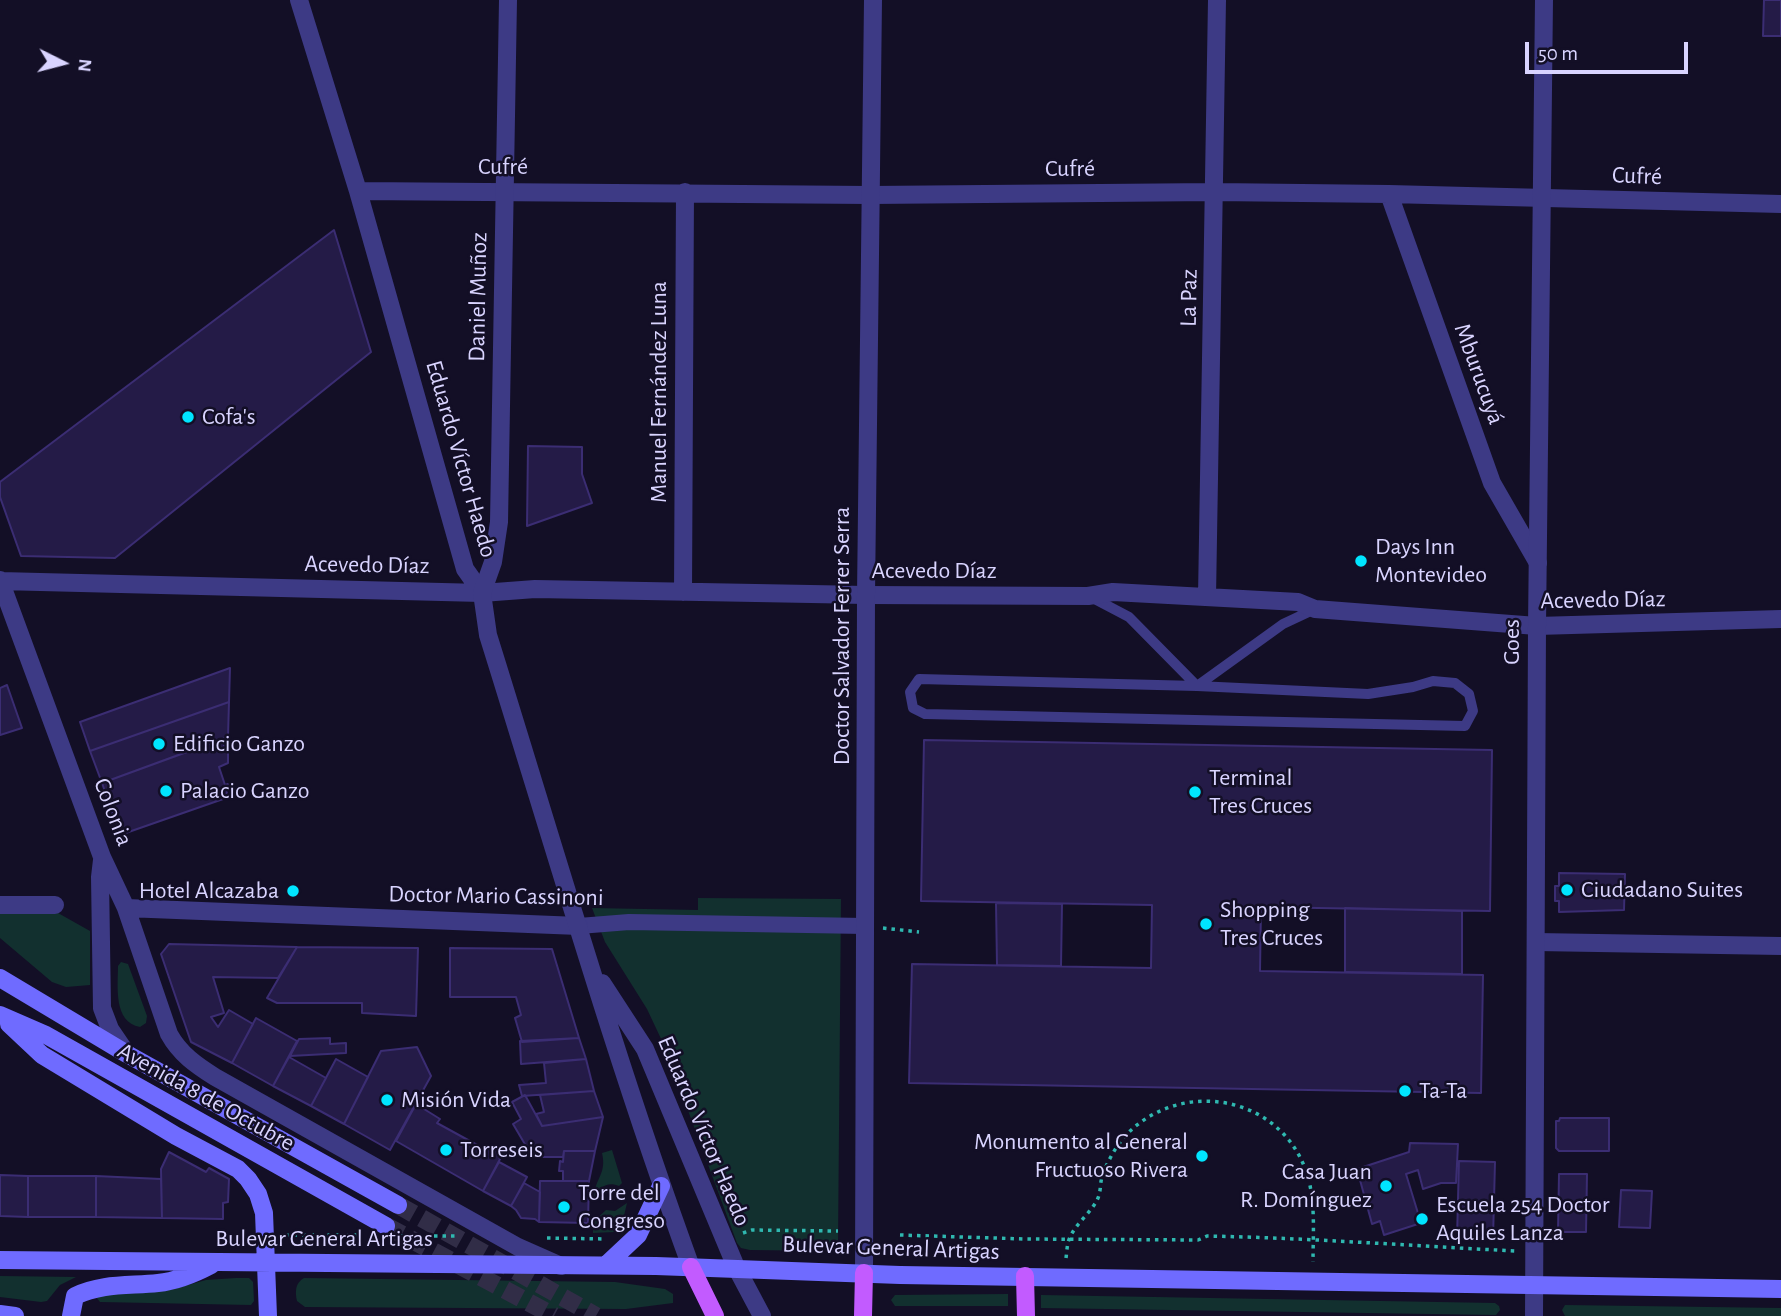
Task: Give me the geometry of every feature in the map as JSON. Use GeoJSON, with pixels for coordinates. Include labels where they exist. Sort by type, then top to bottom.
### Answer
{"type":"FeatureCollection","features":[{"type":"Feature","properties":{"kind":"main road","name":"Avenida 8 de Octubre"},"geometry":{"type":"LineString","coordinates":[[0,978],[127,1054],[398,1205]]}},
{"type":"Feature","properties":{"kind":"main road","name":"Avenida 8 de Octubre"},"geometry":{"type":"LineString","coordinates":[[0,1015],[46,1035],[388,1231]]}},
{"type":"Feature","properties":{"kind":"main road"},"geometry":{"type":"LineString","coordinates":[[0,1015],[42,1055],[238,1170],[248,1179],[258,1194],[264,1213],[268,1316]]}},
{"type":"Feature","properties":{"kind":"main road"},"geometry":{"type":"LineString","coordinates":[[606,1265],[638,1235],[661,1186]]}},
{"type":"Feature","properties":{"kind":"main road","name":"Bulevar General Artigas"},"geometry":{"type":"LineString","coordinates":[[0,1260],[606,1265],[864,1273],[1781,1289]]}},
{"type":"Feature","properties":{"kind":"main road"},"geometry":{"type":"LineString","coordinates":[[71,1316],[75,1296],[91,1288],[159,1283],[187,1277],[214,1263]]}},
{"type":"Feature","properties":{"kind":"main road"},"geometry":{"type":"LineString","coordinates":[[691,1267],[715,1316]]}},
{"type":"Feature","properties":{"kind":"main road"},"geometry":{"type":"LineString","coordinates":[[863,1316],[864,1273]]}},
{"type":"Feature","properties":{"kind":"main road"},"geometry":{"type":"LineString","coordinates":[[1025,1276],[1026,1316]]}},
{"type":"Feature","properties":{"kind":"main road"},"geometry":{"type":"LineString","coordinates":[[0,1314],[15,1316]]}},
{"type":"Feature","properties":{"kind":"street","name":"Eduardo Víctor Haedo"},"geometry":{"type":"LineString","coordinates":[[299,0],[358,191],[465,569],[482,593],[488,635],[661,1186],[691,1267]]}},
{"type":"Feature","properties":{"kind":"street","name":"Daniel Muñoz"},"geometry":{"type":"LineString","coordinates":[[482,593],[493,562],[499,522],[508,0]]}},
{"type":"Feature","properties":{"kind":"street","name":"Doctor Salvador Ferrer Serra"},"geometry":{"type":"LineString","coordinates":[[864,1273],[866,595],[873,0]]}},
{"type":"Feature","properties":{"kind":"street","name":"La Paz"},"geometry":{"type":"LineString","coordinates":[[1208,597],[1217,0]]}},
{"type":"Feature","properties":{"kind":"street","name":"Goes"},"geometry":{"type":"LineString","coordinates":[[1534,1316],[1537,626],[1544,0]]}},
{"type":"Feature","properties":{"kind":"street","name":"Cufré"},"geometry":{"type":"LineString","coordinates":[[358,191],[870,195],[1214,192],[1781,204]]}},
{"type":"Feature","properties":{"kind":"street","name":"Manuel Fernández Luna"},"geometry":{"type":"LineString","coordinates":[[683,592],[685,192]]}},
{"type":"Feature","properties":{"kind":"street","name":"Mburucuyá"},"geometry":{"type":"LineString","coordinates":[[1389,194],[1492,483],[1538,563]]}},
{"type":"Feature","properties":{"kind":"street","name":"Acevedo Díaz"},"geometry":{"type":"LineString","coordinates":[[0,581],[482,593],[535,589],[1088,596],[1113,592],[1298,601],[1315,609],[1537,626],[1781,619]]}},
{"type":"Feature","properties":{"kind":"street","name":"Colonia"},"geometry":{"type":"LineString","coordinates":[[0,581],[102,856],[126,908],[169,1034],[186,1058]]}},
{"type":"Feature","properties":{"kind":"street","name":"Avenida 8 de Octubre"},"geometry":{"type":"LineString","coordinates":[[102,856],[102,1008],[110,1030],[127,1054]]}},
{"type":"Feature","properties":{"kind":"street"},"geometry":{"type":"LineString","coordinates":[[0,905],[55,905]]}},
{"type":"Feature","properties":{"kind":"street","name":"Doctor Mario Cassinoni"},"geometry":{"type":"LineString","coordinates":[[126,908],[579,926],[629,922],[865,926]]}},
{"type":"Feature","properties":{"kind":"street"},"geometry":{"type":"LineString","coordinates":[[1536,942],[1781,946]]}},
{"type":"Feature","properties":{"kind":"street","name":"Eduardo Víctor Haedo"},"geometry":{"type":"LineString","coordinates":[[593,970],[645,1049],[736,1268],[762,1316]]}},
{"type":"Feature","properties":{"kind":"street","name":"Avenida 8 de Octubre"},"geometry":{"type":"LineString","coordinates":[[186,1058],[215,1077],[500,1237],[561,1266]]}},
{"type":"Feature","properties":{"kind":"lane"},"geometry":{"type":"LineString","coordinates":[[1088,596],[1129,617],[1197,687],[1367,694],[1433,681],[1455,683],[1469,694],[1474,711],[1465,726],[925,714],[913,708],[910,692],[919,679],[1197,687],[1283,624],[1315,609]]}},
{"type":"Feature","properties":{"kind":"path"},"geometry":{"type":"LineString","coordinates":[[865,926],[919,932]]}},
{"type":"Feature","properties":{"kind":"path"},"geometry":{"type":"LineString","coordinates":[[1063,1277],[1069,1238],[1098,1198],[1102,1176],[1124,1137],[1140,1122],[1160,1110],[1203,1100],[1246,1108],[1283,1133],[1296,1151],[1306,1171],[1311,1193],[1313,1281]]}},
{"type":"Feature","properties":{"kind":"path"},"geometry":{"type":"LineString","coordinates":[[735,1236],[752,1230],[838,1231]]}},
{"type":"Feature","properties":{"kind":"path"},"geometry":{"type":"LineString","coordinates":[[388,1231],[500,1237]]}},
{"type":"Feature","properties":{"kind":"path"},"geometry":{"type":"LineString","coordinates":[[265,1235],[362,1236]]}},
{"type":"Feature","properties":{"kind":"path"},"geometry":{"type":"LineString","coordinates":[[900,1235],[1025,1239],[1198,1240],[1207,1236],[1313,1238],[1534,1252]]}},
{"type":"Feature","properties":{"kind":"path"},"geometry":{"type":"LineString","coordinates":[[547,1238],[613,1239]]}},
{"type":"Feature","properties":{"kind":"green space"},"geometry":{"type":"Polygon","coordinates":[[[698,898],[841,899],[838,1244],[832,1251],[750,1250],[741,1248],[737,1243],[663,1043],[647,1009],[605,942],[592,908],[698,910],[698,898]]]}},
{"type":"Feature","properties":{"kind":"green space"},"geometry":{"type":"Polygon","coordinates":[[[0,912],[58,913],[90,931],[90,985],[66,987],[52,982],[0,938],[0,912]]]}},
{"type":"Feature","properties":{"kind":"green space"},"geometry":{"type":"Polygon","coordinates":[[[121,962],[128,964],[147,1016],[146,1023],[140,1027],[131,1024],[121,1011],[118,966],[121,962]]]}},
{"type":"Feature","properties":{"kind":"green space"},"geometry":{"type":"Polygon","coordinates":[[[612,1150],[622,1183],[619,1186],[605,1186],[597,1197],[594,1197],[603,1166],[602,1153],[612,1150]]]}},
{"type":"Feature","properties":{"kind":"green space"},"geometry":{"type":"Polygon","coordinates":[[[627,1203],[623,1220],[614,1232],[593,1233],[593,1222],[606,1210],[615,1211],[627,1203]]]}},
{"type":"Feature","properties":{"kind":"green space"},"geometry":{"type":"Polygon","coordinates":[[[0,1276],[76,1277],[60,1285],[47,1301],[41,1302],[0,1297],[0,1276]]]}},
{"type":"Feature","properties":{"kind":"green space"},"geometry":{"type":"Polygon","coordinates":[[[249,1278],[253,1282],[254,1301],[251,1305],[100,1302],[96,1297],[97,1293],[170,1290],[206,1280],[249,1278]]]}},
{"type":"Feature","properties":{"kind":"green space"},"geometry":{"type":"Polygon","coordinates":[[[304,1278],[615,1282],[665,1289],[673,1294],[673,1303],[626,1309],[305,1307],[297,1301],[296,1294],[297,1285],[304,1278]]]}},
{"type":"Feature","properties":{"kind":"green space"},"geometry":{"type":"Polygon","coordinates":[[[1008,1294],[1008,1306],[895,1306],[891,1300],[895,1295],[1008,1294]]]}},
{"type":"Feature","properties":{"kind":"green space"},"geometry":{"type":"Polygon","coordinates":[[[1041,1295],[1495,1303],[1500,1310],[1496,1315],[1041,1308],[1041,1295]]]}},
{"type":"Feature","properties":{"kind":"green space"},"geometry":{"type":"Polygon","coordinates":[[[1565,1305],[1781,1308],[1781,1316],[1565,1316],[1562,1310],[1565,1305]]]}},
{"type":"Feature","properties":{"kind":"building"},"geometry":{"type":"Polygon","coordinates":[[[1764,0],[1781,0],[1781,36],[1763,36],[1764,0]]]}},
{"type":"Feature","properties":{"kind":"building","name":"Cofa's"},"geometry":{"type":"Polygon","coordinates":[[[334,230],[371,352],[115,558],[21,556],[0,497],[0,482],[334,230]]]}},
{"type":"Feature","properties":{"kind":"building"},"geometry":{"type":"Polygon","coordinates":[[[528,446],[582,447],[582,474],[592,503],[527,526],[528,446]]]}},
{"type":"Feature","properties":{"kind":"building"},"geometry":{"type":"Polygon","coordinates":[[[230,668],[229,702],[90,751],[80,722],[230,668]]]}},
{"type":"Feature","properties":{"kind":"building"},"geometry":{"type":"Polygon","coordinates":[[[7,685],[22,728],[0,735],[0,688],[7,685]]]}},
{"type":"Feature","properties":{"kind":"building","name":"Edificio Ganzo"},"geometry":{"type":"Polygon","coordinates":[[[229,702],[228,737],[102,783],[90,751],[229,702]]]}},
{"type":"Feature","properties":{"kind":"building","name":"Palacio Ganzo"},"geometry":{"type":"Polygon","coordinates":[[[222,739],[225,749],[228,747],[228,763],[219,767],[225,785],[228,784],[226,798],[120,835],[102,783],[222,739]]]}},
{"type":"Feature","properties":{"kind":"building","name":"Shopping Tres Cruces"},"geometry":{"type":"Polygon","coordinates":[[[924,740],[1492,750],[1490,911],[1261,907],[1260,971],[1483,975],[1481,1093],[909,1083],[912,964],[1151,968],[1152,905],[921,901],[924,740]]]}},
{"type":"Feature","properties":{"kind":"building"},"geometry":{"type":"Polygon","coordinates":[[[1559,873],[1625,874],[1624,910],[1559,912],[1559,901],[1555,901],[1555,886],[1559,886],[1559,873]]]}},
{"type":"Feature","properties":{"kind":"building"},"geometry":{"type":"Polygon","coordinates":[[[996,903],[1062,904],[1061,966],[997,965],[996,903]]]}},
{"type":"Feature","properties":{"kind":"building"},"geometry":{"type":"Polygon","coordinates":[[[1345,908],[1462,911],[1462,974],[1345,972],[1345,908]]]}},
{"type":"Feature","properties":{"kind":"building"},"geometry":{"type":"Polygon","coordinates":[[[169,944],[297,947],[278,978],[213,977],[224,1013],[211,1017],[218,1027],[229,1010],[253,1024],[232,1063],[191,1042],[161,954],[169,944]]]}},
{"type":"Feature","properties":{"kind":"building"},"geometry":{"type":"Polygon","coordinates":[[[297,947],[418,948],[416,1016],[362,1013],[362,1003],[277,1003],[267,998],[297,947]]]}},
{"type":"Feature","properties":{"kind":"building"},"geometry":{"type":"Polygon","coordinates":[[[450,948],[552,949],[579,1038],[522,1042],[515,1018],[521,1015],[516,997],[450,997],[450,948]]]}},
{"type":"Feature","properties":{"kind":"building"},"geometry":{"type":"Polygon","coordinates":[[[256,1018],[297,1041],[273,1086],[232,1063],[256,1018]]]}},
{"type":"Feature","properties":{"kind":"building"},"geometry":{"type":"Polygon","coordinates":[[[330,1038],[330,1044],[346,1043],[346,1053],[290,1056],[299,1039],[330,1038]]]}},
{"type":"Feature","properties":{"kind":"building"},"geometry":{"type":"Polygon","coordinates":[[[579,1038],[586,1059],[521,1064],[520,1041],[579,1038]]]}},
{"type":"Feature","properties":{"kind":"building","name":"Misión Vida"},"geometry":{"type":"Polygon","coordinates":[[[417,1047],[431,1076],[390,1150],[344,1124],[381,1051],[417,1047]]]}},
{"type":"Feature","properties":{"kind":"building"},"geometry":{"type":"Polygon","coordinates":[[[289,1057],[326,1078],[311,1106],[273,1086],[289,1057]]]}},
{"type":"Feature","properties":{"kind":"building"},"geometry":{"type":"Polygon","coordinates":[[[336,1059],[368,1077],[344,1124],[311,1106],[336,1059]]]}},
{"type":"Feature","properties":{"kind":"building"},"geometry":{"type":"Polygon","coordinates":[[[586,1059],[594,1091],[522,1096],[519,1085],[546,1083],[544,1063],[586,1059]]]}},
{"type":"Feature","properties":{"kind":"building"},"geometry":{"type":"Polygon","coordinates":[[[594,1091],[603,1117],[542,1126],[536,1114],[544,1112],[540,1095],[594,1091]]]}},
{"type":"Feature","properties":{"kind":"building"},"geometry":{"type":"Polygon","coordinates":[[[525,1095],[542,1126],[603,1117],[595,1151],[564,1151],[563,1157],[535,1157],[535,1146],[526,1146],[513,1124],[521,1119],[512,1102],[525,1095]]]}},
{"type":"Feature","properties":{"kind":"building","name":"Torreseis"},"geometry":{"type":"Polygon","coordinates":[[[416,1104],[440,1119],[437,1123],[479,1146],[483,1153],[493,1147],[500,1159],[483,1191],[396,1141],[416,1104]]]}},
{"type":"Feature","properties":{"kind":"building"},"geometry":{"type":"Polygon","coordinates":[[[1560,1118],[1609,1118],[1609,1151],[1559,1151],[1556,1148],[1556,1121],[1560,1118]]]}},
{"type":"Feature","properties":{"kind":"building","name":"Casa Juan R. Domínguez"},"geometry":{"type":"Polygon","coordinates":[[[1410,1143],[1458,1144],[1456,1183],[1441,1183],[1423,1189],[1418,1170],[1406,1174],[1421,1223],[1384,1235],[1380,1221],[1372,1224],[1357,1169],[1409,1152],[1410,1143]]]}},
{"type":"Feature","properties":{"kind":"building"},"geometry":{"type":"Polygon","coordinates":[[[564,1151],[595,1151],[589,1181],[563,1181],[563,1171],[559,1171],[564,1151]]]}},
{"type":"Feature","properties":{"kind":"building"},"geometry":{"type":"Polygon","coordinates":[[[169,1152],[206,1172],[209,1168],[229,1179],[228,1202],[223,1203],[223,1219],[162,1218],[161,1169],[169,1152]]]}},
{"type":"Feature","properties":{"kind":"building"},"geometry":{"type":"Polygon","coordinates":[[[1459,1161],[1495,1162],[1493,1239],[1457,1238],[1459,1161]]]}},
{"type":"Feature","properties":{"kind":"building"},"geometry":{"type":"Polygon","coordinates":[[[499,1162],[527,1177],[511,1206],[483,1191],[499,1162]]]}},
{"type":"Feature","properties":{"kind":"building"},"geometry":{"type":"Polygon","coordinates":[[[1559,1174],[1587,1174],[1586,1232],[1558,1232],[1559,1174]]]}},
{"type":"Feature","properties":{"kind":"building"},"geometry":{"type":"Polygon","coordinates":[[[0,1175],[28,1176],[28,1217],[0,1216],[0,1175]]]}},
{"type":"Feature","properties":{"kind":"building"},"geometry":{"type":"Polygon","coordinates":[[[28,1176],[96,1176],[96,1217],[28,1217],[28,1176]]]}},
{"type":"Feature","properties":{"kind":"building"},"geometry":{"type":"Polygon","coordinates":[[[96,1176],[161,1179],[162,1218],[96,1217],[96,1176]]]}},
{"type":"Feature","properties":{"kind":"building","name":"Torre del Congreso"},"geometry":{"type":"Polygon","coordinates":[[[540,1181],[589,1181],[588,1223],[539,1222],[540,1181]]]}},
{"type":"Feature","properties":{"kind":"building"},"geometry":{"type":"Polygon","coordinates":[[[524,1183],[540,1192],[539,1222],[521,1218],[511,1206],[524,1183]]]}},
{"type":"Feature","properties":{"kind":"building"},"geometry":{"type":"Polygon","coordinates":[[[1621,1190],[1652,1191],[1650,1228],[1619,1227],[1621,1190]]]}},
{"type":"Feature","properties":{"kind":"tunnel"},"geometry":{"type":"LineString","coordinates":[[398,1205],[596,1316]]}},
{"type":"Feature","properties":{"kind":"tunnel"},"geometry":{"type":"LineString","coordinates":[[386,1226],[554,1316]]}},
{"type":"Feature","properties":{"kind":"place","name":"Cofa's"},"geometry":{"type":"Point","coordinates":[188,417]}},
{"type":"Feature","properties":{"kind":"place","name":"Days Inn Montevideo"},"geometry":{"type":"Point","coordinates":[1361,561]}},
{"type":"Feature","properties":{"kind":"place","name":"Edificio Ganzo"},"geometry":{"type":"Point","coordinates":[159,744]}},
{"type":"Feature","properties":{"kind":"place","name":"Palacio Ganzo"},"geometry":{"type":"Point","coordinates":[166,791]}},
{"type":"Feature","properties":{"kind":"place","name":"Terminal Tres Cruces"},"geometry":{"type":"Point","coordinates":[1195,792]}},
{"type":"Feature","properties":{"kind":"place","name":"Ciudadano Suites"},"geometry":{"type":"Point","coordinates":[1567,890]}},
{"type":"Feature","properties":{"kind":"place","name":"Hotel Alcazaba"},"geometry":{"type":"Point","coordinates":[293,891]}},
{"type":"Feature","properties":{"kind":"place","name":"Shopping Tres Cruces"},"geometry":{"type":"Point","coordinates":[1206,924]}},
{"type":"Feature","properties":{"kind":"place","name":"Ta-Ta"},"geometry":{"type":"Point","coordinates":[1405,1091]}},
{"type":"Feature","properties":{"kind":"place","name":"Misión Vida"},"geometry":{"type":"Point","coordinates":[387,1100]}},
{"type":"Feature","properties":{"kind":"place","name":"Torreseis"},"geometry":{"type":"Point","coordinates":[446,1150]}},
{"type":"Feature","properties":{"kind":"place","name":"Monumento al General Fructuoso Rivera"},"geometry":{"type":"Point","coordinates":[1202,1156]}},
{"type":"Feature","properties":{"kind":"place","name":"Casa Juan R. Domínguez"},"geometry":{"type":"Point","coordinates":[1386,1186]}},
{"type":"Feature","properties":{"kind":"place","name":"Torre del Congreso"},"geometry":{"type":"Point","coordinates":[564,1207]}},
{"type":"Feature","properties":{"kind":"place","name":"Escuela 254 Doctor Aquiles Lanza"},"geometry":{"type":"Point","coordinates":[1422,1219]}}]}
